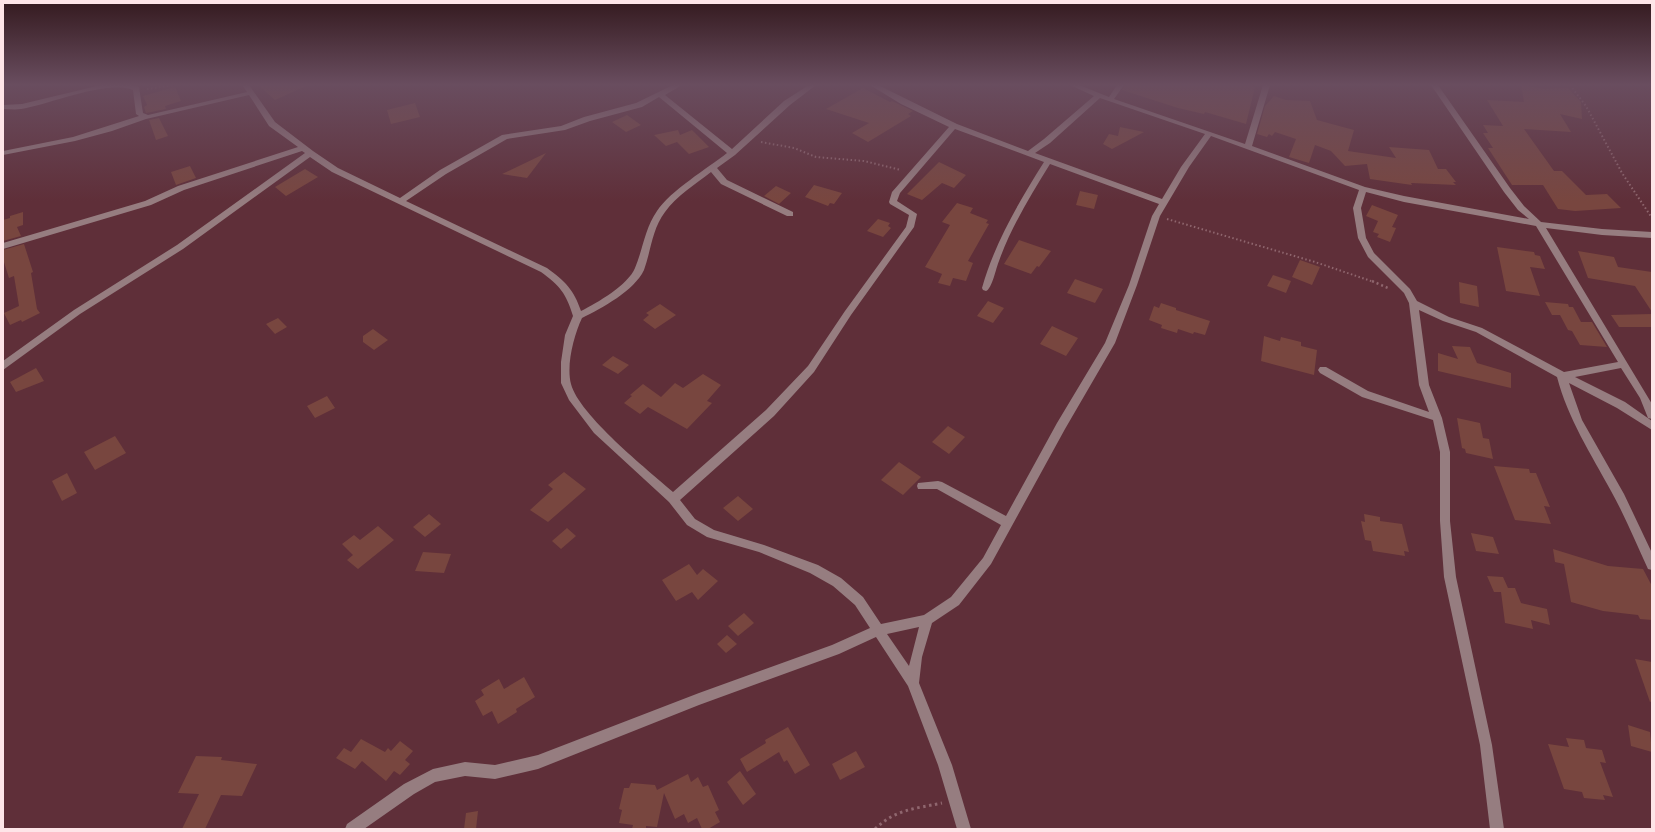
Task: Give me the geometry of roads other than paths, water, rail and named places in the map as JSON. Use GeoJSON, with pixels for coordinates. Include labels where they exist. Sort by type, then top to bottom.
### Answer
{"type":"FeatureCollection","features":[{"type":"Feature","properties":{"kind":"street"},"geometry":{"type":"LineString","coordinates":[[3,153],[50,146],[124,124]]}},
{"type":"Feature","properties":{"kind":"street"},"geometry":{"type":"LineString","coordinates":[[272,124],[335,170],[399,202],[544,270],[559,281],[572,297],[578,316],[570,335],[566,362],[566,382],[572,397],[598,430],[673,499],[691,522],[711,534],[760,548],[814,569],[838,582],[859,601],[913,683],[945,764],[964,829]]}},
{"type":"Feature","properties":{"kind":"street"},"geometry":{"type":"LineString","coordinates":[[399,202],[443,172],[505,137],[562,128],[574,124]]}},
{"type":"Feature","properties":{"kind":"street"},"geometry":{"type":"LineString","coordinates":[[696,124],[732,153]]}},
{"type":"Feature","properties":{"kind":"street"},"geometry":{"type":"LineString","coordinates":[[578,316],[597,307],[630,283],[639,270],[652,228],[660,212],[669,201],[732,153],[764,124]]}},
{"type":"Feature","properties":{"kind":"street"},"geometry":{"type":"LineString","coordinates":[[949,124],[1164,202]]}},
{"type":"Feature","properties":{"kind":"street"},"geometry":{"type":"LineString","coordinates":[[1030,153],[1047,141],[1066,124]]}},
{"type":"Feature","properties":{"kind":"street"},"geometry":{"type":"LineString","coordinates":[[1181,124],[1363,188],[1404,199],[1539,224],[1602,232],[1652,236]]}},
{"type":"Feature","properties":{"kind":"street"},"geometry":{"type":"LineString","coordinates":[[1248,147],[1255,124]]}},
{"type":"Feature","properties":{"kind":"street"},"geometry":{"type":"LineString","coordinates":[[1462,124],[1521,208],[1539,224],[1644,397],[1652,415]]}},
{"type":"Feature","properties":{"kind":"street"},"geometry":{"type":"LineString","coordinates":[[673,499],[770,413],[810,369],[910,227],[914,218],[913,214],[896,204],[892,199],[896,192],[954,126]]}},
{"type":"Feature","properties":{"kind":"street"},"geometry":{"type":"LineString","coordinates":[[352,829],[409,789],[433,776],[465,769],[495,772],[538,762],[699,698],[835,650],[879,630],[927,620],[955,601],[987,561],[1061,426],[1110,343],[1133,285],[1156,216],[1185,167],[1209,133]]}},
{"type":"Feature","properties":{"kind":"street"},"geometry":{"type":"LineString","coordinates":[[3,246],[93,218],[127,211],[148,204],[181,188],[306,150]]}},
{"type":"Feature","properties":{"kind":"street"},"geometry":{"type":"LineString","coordinates":[[3,366],[77,312],[180,247],[306,150]]}},
{"type":"Feature","properties":{"kind":"street"},"geometry":{"type":"LineString","coordinates":[[986,288],[991,267],[998,248],[1049,160]]}},
{"type":"Feature","properties":{"kind":"street"},"geometry":{"type":"LineString","coordinates":[[712,167],[724,182],[790,214]]}},
{"type":"Feature","properties":{"kind":"street"},"geometry":{"type":"LineString","coordinates":[[1363,188],[1357,208],[1362,238],[1371,254],[1407,291],[1414,303],[1424,384],[1437,418],[1445,452],[1445,521],[1450,577],[1486,745],[1497,829]]}},
{"type":"Feature","properties":{"kind":"street"},"geometry":{"type":"LineString","coordinates":[[1414,303],[1446,319],[1479,330],[1518,350],[1562,376],[1621,405],[1652,426]]}},
{"type":"Feature","properties":{"kind":"street"},"geometry":{"type":"LineString","coordinates":[[1562,376],[1624,364]]}},
{"type":"Feature","properties":{"kind":"street"},"geometry":{"type":"LineString","coordinates":[[1323,370],[1365,394],[1437,418]]}},
{"type":"Feature","properties":{"kind":"street"},"geometry":{"type":"LineString","coordinates":[[1562,376],[1566,393],[1576,416],[1616,489],[1652,565]]}},
{"type":"Feature","properties":{"kind":"street"},"geometry":{"type":"LineString","coordinates":[[922,486],[938,485],[1008,523]]}},
{"type":"Feature","properties":{"kind":"street"},"geometry":{"type":"LineString","coordinates":[[913,683],[916,657],[927,620]]}}]}
